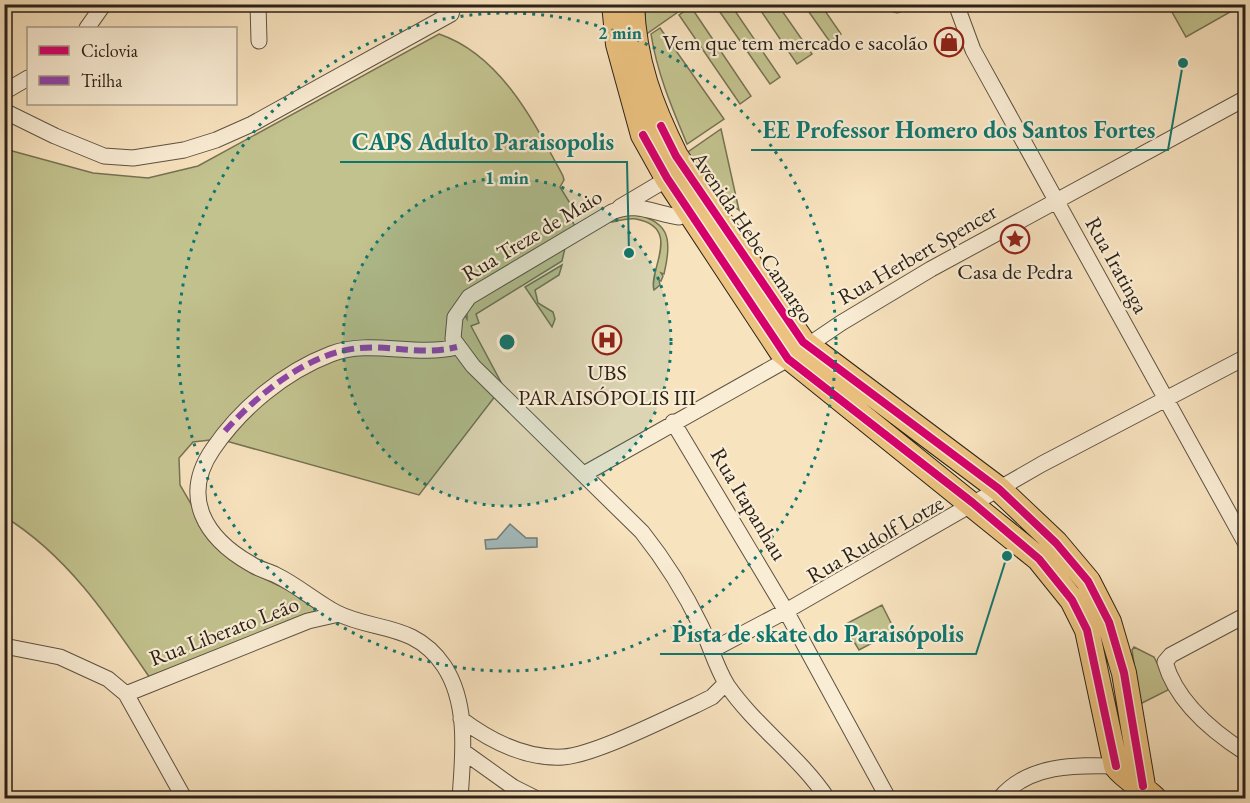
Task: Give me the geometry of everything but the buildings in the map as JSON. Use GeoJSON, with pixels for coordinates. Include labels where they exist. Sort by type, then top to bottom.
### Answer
{"type":"FeatureCollection","features":[{"type":"Feature","properties":{"kind":"main road","name":"Avenida Hebe Camargo"},"geometry":{"type":"LineString","coordinates":[[614,4],[618,44],[639,123],[699,206],[797,352],[1039,559],[1072,600],[1087,630],[1116,766]]}},
{"type":"Feature","properties":{"kind":"main road","name":"Avenida Hebe Camargo"},"geometry":{"type":"LineString","coordinates":[[632,4],[633,40],[647,91],[676,173]]}},
{"type":"Feature","properties":{"kind":"main road","name":"Avenida Hebe Camargo"},"geometry":{"type":"LineString","coordinates":[[797,352],[844,371],[999,489],[1056,543],[1088,581],[1109,622],[1124,673],[1148,792]]}},
{"type":"Feature","properties":{"kind":"main road"},"geometry":{"type":"LineString","coordinates":[[1116,766],[1123,775],[1148,792]]}},
{"type":"Feature","properties":{"kind":"street"},"geometry":{"type":"LineString","coordinates":[[88,27],[104,4]]}},
{"type":"Feature","properties":{"kind":"street"},"geometry":{"type":"LineString","coordinates":[[258,4],[259,41]]}},
{"type":"Feature","properties":{"kind":"street","name":"Rua Iratinga"},"geometry":{"type":"LineString","coordinates":[[956,4],[973,50],[1245,544]]}},
{"type":"Feature","properties":{"kind":"street"},"geometry":{"type":"LineString","coordinates":[[4,111],[55,136],[104,156],[133,158],[184,150],[245,128],[452,9]]}},
{"type":"Feature","properties":{"kind":"street"},"geometry":{"type":"LineString","coordinates":[[4,92],[27,79]]}},
{"type":"Feature","properties":{"kind":"street","name":"Rua Herbert Spencer"},"geometry":{"type":"LineString","coordinates":[[584,474],[797,352],[931,270],[1245,98]]}},
{"type":"Feature","properties":{"kind":"street"},"geometry":{"type":"LineString","coordinates":[[618,209],[676,173]]}},
{"type":"Feature","properties":{"kind":"street","name":"Rua Treze de Maio"},"geometry":{"type":"LineString","coordinates":[[457,347],[453,336],[455,317],[469,297],[618,209],[641,208],[679,217],[699,206]]}},
{"type":"Feature","properties":{"kind":"street"},"geometry":{"type":"LineString","coordinates":[[460,798],[464,752],[461,718],[454,686],[444,665],[433,654],[398,629],[339,614],[276,575],[253,566],[226,547],[208,526],[197,499],[198,487],[207,459],[225,431],[245,409],[301,369],[333,353],[360,348],[413,352],[439,351],[457,347],[630,518],[658,552],[690,604],[726,683],[752,718],[813,776],[827,798]]}},
{"type":"Feature","properties":{"kind":"street","name":"Rua Rudolf Lotze"},"geometry":{"type":"LineString","coordinates":[[712,650],[786,611],[973,503],[1245,357]]}},
{"type":"Feature","properties":{"kind":"street","name":"Rua Itapanhau"},"geometry":{"type":"LineString","coordinates":[[673,422],[786,611],[888,798]]}},
{"type":"Feature","properties":{"kind":"street","name":"Rua Liberato Leão"},"geometry":{"type":"LineString","coordinates":[[126,693],[298,625],[339,614]]}},
{"type":"Feature","properties":{"kind":"street"},"geometry":{"type":"LineString","coordinates":[[1245,615],[1167,657],[1165,664],[1191,707],[1209,726],[1245,753]]}},
{"type":"Feature","properties":{"kind":"street"},"geometry":{"type":"LineString","coordinates":[[4,646],[60,657],[108,679],[126,693],[184,798]]}},
{"type":"Feature","properties":{"kind":"street"},"geometry":{"type":"LineString","coordinates":[[461,718],[482,735],[506,745],[536,754],[563,757],[592,749],[696,705],[712,697],[726,683]]}},
{"type":"Feature","properties":{"kind":"street"},"geometry":{"type":"LineString","coordinates":[[464,752],[513,788],[535,798]]}},
{"type":"Feature","properties":{"kind":"street"},"geometry":{"type":"LineString","coordinates":[[1000,798],[1023,779],[1059,766],[1116,766]]}},
{"type":"Feature","properties":{"kind":"green space"},"geometry":{"type":"Polygon","coordinates":[[[1187,4],[1238,5],[1239,7],[1186,37],[1172,12],[1187,4]]]}},
{"type":"Feature","properties":{"kind":"green space"},"geometry":{"type":"Polygon","coordinates":[[[645,5],[688,5],[645,35],[645,5]]]}},
{"type":"Feature","properties":{"kind":"green space"},"geometry":{"type":"Polygon","coordinates":[[[715,5],[731,5],[780,77],[770,84],[715,5]]]}},
{"type":"Feature","properties":{"kind":"green space"},"geometry":{"type":"Polygon","coordinates":[[[757,5],[778,5],[812,54],[797,64],[757,5]]]}},
{"type":"Feature","properties":{"kind":"green space"},"geometry":{"type":"Polygon","coordinates":[[[804,5],[821,5],[841,34],[830,42],[804,5]]]}},
{"type":"Feature","properties":{"kind":"green space"},"geometry":{"type":"Polygon","coordinates":[[[691,7],[751,96],[740,104],[679,15],[691,7]]]}},
{"type":"Feature","properties":{"kind":"green space"},"geometry":{"type":"Polygon","coordinates":[[[660,28],[724,119],[687,144],[657,63],[651,34],[660,28]]]}},
{"type":"Feature","properties":{"kind":"green space"},"geometry":{"type":"Polygon","coordinates":[[[439,34],[461,44],[480,57],[513,93],[540,134],[563,176],[564,180],[560,187],[576,213],[570,217],[576,228],[459,305],[467,319],[467,312],[475,302],[565,248],[562,261],[476,314],[479,323],[471,326],[503,386],[419,495],[219,439],[193,442],[179,458],[180,485],[205,528],[252,573],[311,601],[316,608],[315,611],[150,678],[103,611],[68,569],[28,533],[5,517],[5,149],[93,173],[148,178],[198,166],[439,34]]]}},
{"type":"Feature","properties":{"kind":"green space"},"geometry":{"type":"Polygon","coordinates":[[[721,129],[739,210],[724,200],[717,199],[685,154],[721,129]]]}},
{"type":"Feature","properties":{"kind":"green space"},"geometry":{"type":"Polygon","coordinates":[[[629,213],[653,220],[665,232],[667,261],[664,274],[661,273],[663,276],[661,281],[659,280],[660,285],[654,290],[653,282],[661,240],[658,231],[650,224],[636,219],[608,222],[629,213]]]}},
{"type":"Feature","properties":{"kind":"green space"},"geometry":{"type":"Polygon","coordinates":[[[562,265],[559,275],[535,290],[538,303],[553,312],[555,319],[552,327],[525,287],[562,265]]]}},
{"type":"Feature","properties":{"kind":"green space"},"geometry":{"type":"Polygon","coordinates":[[[882,605],[895,631],[859,650],[844,625],[882,605]]]}},
{"type":"Feature","properties":{"kind":"green space"},"geometry":{"type":"Polygon","coordinates":[[[1134,647],[1154,657],[1170,689],[1140,704],[1132,650],[1134,647]]]}},
{"type":"Feature","properties":{"kind":"water"},"geometry":{"type":"Polygon","coordinates":[[[510,524],[526,538],[537,538],[537,547],[486,549],[485,540],[497,539],[510,524]]]}},
{"type":"Feature","properties":{"kind":"marked path"},"geometry":{"type":"LineString","coordinates":[[225,431],[253,403],[286,377],[322,357],[341,351],[373,347],[431,351],[457,347]]}},
{"type":"Feature","properties":{"kind":"cycle path"},"geometry":{"type":"LineString","coordinates":[[661,126],[676,156],[803,342],[999,489],[1056,543],[1088,581],[1109,622],[1124,673],[1143,786]]}},
{"type":"Feature","properties":{"kind":"cycle path"},"geometry":{"type":"LineString","coordinates":[[643,135],[667,178],[788,359],[973,503],[1039,559],[1072,600],[1087,630],[1116,766]]}},
{"type":"Feature","properties":{"kind":"place","name":"Vem que tem mercado e sacolão"},"geometry":{"type":"Point","coordinates":[949,42]}},
{"type":"Feature","properties":{"kind":"place","name":"EE Professor Homero dos Santos Fortes"},"geometry":{"type":"Point","coordinates":[1183,63]}},
{"type":"Feature","properties":{"kind":"place","name":"Casa de Pedra"},"geometry":{"type":"Point","coordinates":[1015,239]}},
{"type":"Feature","properties":{"kind":"place","name":"CAPS Adulto Paraisopolis"},"geometry":{"type":"Point","coordinates":[629,253]}},
{"type":"Feature","properties":{"kind":"place","name":"UBS PARAISÓPOLIS III"},"geometry":{"type":"Point","coordinates":[607,340]}},
{"type":"Feature","properties":{"kind":"place","name":"Pista de skate do Paraisópolis"},"geometry":{"type":"Point","coordinates":[1007,556]}}]}
